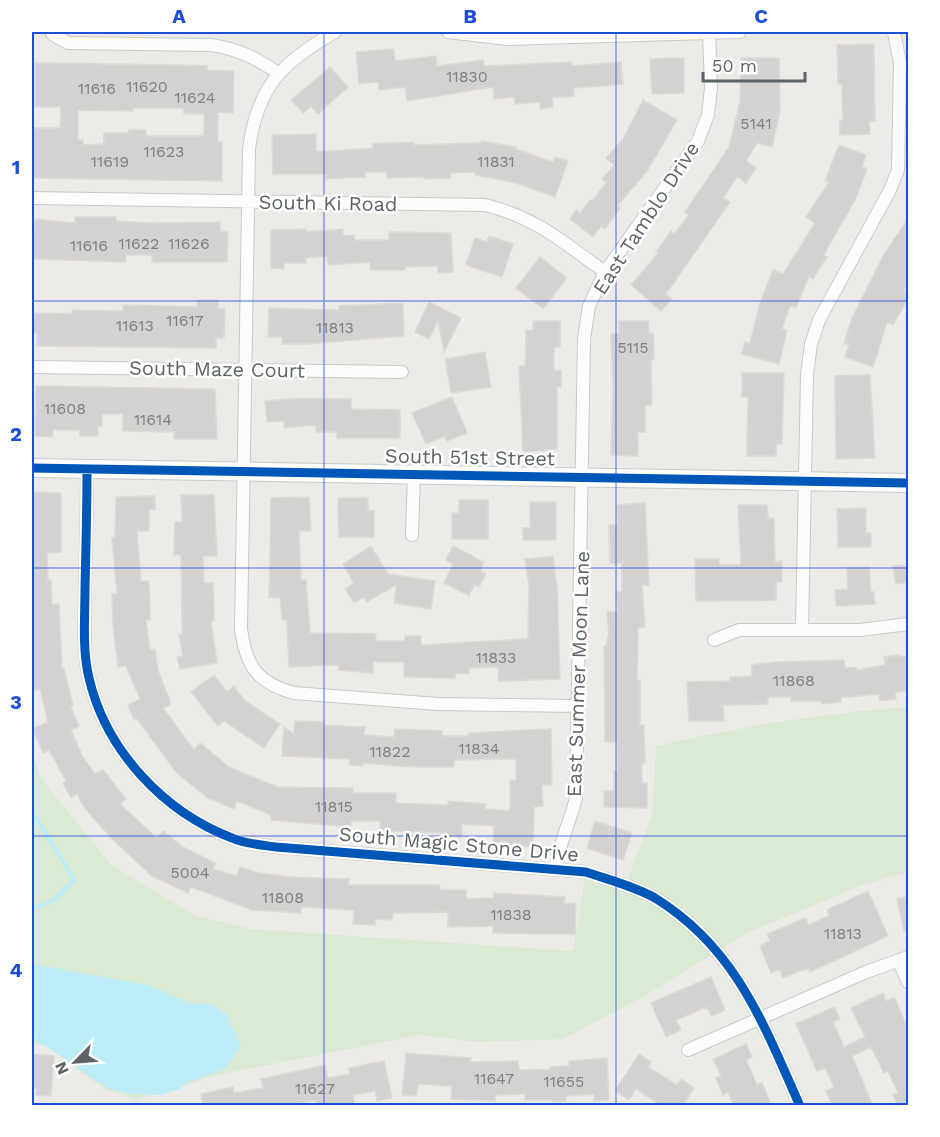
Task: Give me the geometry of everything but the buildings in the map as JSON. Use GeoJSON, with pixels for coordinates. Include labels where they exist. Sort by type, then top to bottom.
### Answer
{"type":"FeatureCollection","features":[{"type":"Feature","properties":{"kind":"street"},"geometry":{"type":"LineString","coordinates":[[335,32],[302,52],[278,73],[252,124],[249,149],[241,629],[244,652],[255,673],[275,688],[294,693],[438,704],[577,706]]}},
{"type":"Feature","properties":{"kind":"street"},"geometry":{"type":"LineString","coordinates":[[448,32],[508,39],[554,34],[740,32]]}},
{"type":"Feature","properties":{"kind":"street","name":"East Tamblo Drive"},"geometry":{"type":"LineString","coordinates":[[583,477],[584,339],[589,306],[605,272],[698,141],[708,115],[711,88],[709,32]]}},
{"type":"Feature","properties":{"kind":"street"},"geometry":{"type":"LineString","coordinates":[[802,629],[807,374],[811,344],[829,298],[890,190],[898,170],[900,63],[894,32]]}},
{"type":"Feature","properties":{"kind":"street"},"geometry":{"type":"LineString","coordinates":[[52,34],[68,43],[212,45],[232,48],[253,56],[278,73]]}},
{"type":"Feature","properties":{"kind":"street","name":"South Ki Road"},"geometry":{"type":"LineString","coordinates":[[32,198],[485,205],[516,212],[542,227],[605,272]]}},
{"type":"Feature","properties":{"kind":"street","name":"South Maze Court"},"geometry":{"type":"LineString","coordinates":[[32,367],[402,372]]}},
{"type":"Feature","properties":{"kind":"street","name":"South 51st Street"},"geometry":{"type":"LineString","coordinates":[[32,468],[909,483]]}},
{"type":"Feature","properties":{"kind":"street","name":"South Magic Stone Drive"},"geometry":{"type":"LineString","coordinates":[[87,469],[85,650],[89,679],[99,707],[124,756],[157,793],[193,820],[234,839],[276,847],[586,872],[626,885],[655,898],[698,930],[719,951],[749,994],[800,1106]]}},
{"type":"Feature","properties":{"kind":"street","name":"South 51st Street"},"geometry":{"type":"LineString","coordinates":[[412,535],[414,474]]}},
{"type":"Feature","properties":{"kind":"street","name":"East Summer Moon Lane"},"geometry":{"type":"LineString","coordinates":[[556,868],[559,847],[570,825],[576,798],[583,477]]}},
{"type":"Feature","properties":{"kind":"street"},"geometry":{"type":"LineString","coordinates":[[714,640],[739,630],[860,630],[909,624]]}},
{"type":"Feature","properties":{"kind":"street"},"geometry":{"type":"LineString","coordinates":[[688,1050],[761,1017],[903,959],[909,982]]}},
{"type":"Feature","properties":{"kind":"green space"},"geometry":{"type":"Polygon","coordinates":[[[908,707],[908,872],[860,886],[747,933],[643,997],[563,1039],[477,1042],[420,1035],[222,1074],[136,1100],[105,1089],[44,1045],[32,1043],[32,752],[40,777],[111,865],[196,916],[252,929],[573,951],[586,872],[626,885],[653,811],[656,746],[782,722],[908,707]]]}},
{"type":"Feature","properties":{"kind":"water"},"geometry":{"type":"Polygon","coordinates":[[[32,964],[148,985],[188,1003],[211,1004],[226,1014],[241,1046],[226,1068],[161,1095],[132,1094],[107,1088],[32,1037],[32,964]]]}},
{"type":"Feature","properties":{"kind":"waterway"},"geometry":{"type":"LineString","coordinates":[[32,811],[74,880],[54,900],[32,909]]}},
{"type":"Feature","properties":{"kind":"cycle path"},"geometry":{"type":"LineString","coordinates":[[32,468],[908,483]]}},
{"type":"Feature","properties":{"kind":"cycle path"},"geometry":{"type":"LineString","coordinates":[[87,469],[84,633],[89,678],[97,705],[109,730],[141,776],[161,795],[207,827],[248,843],[586,872],[647,894],[683,918],[707,940],[727,964],[759,1017],[800,1106]]}}]}
